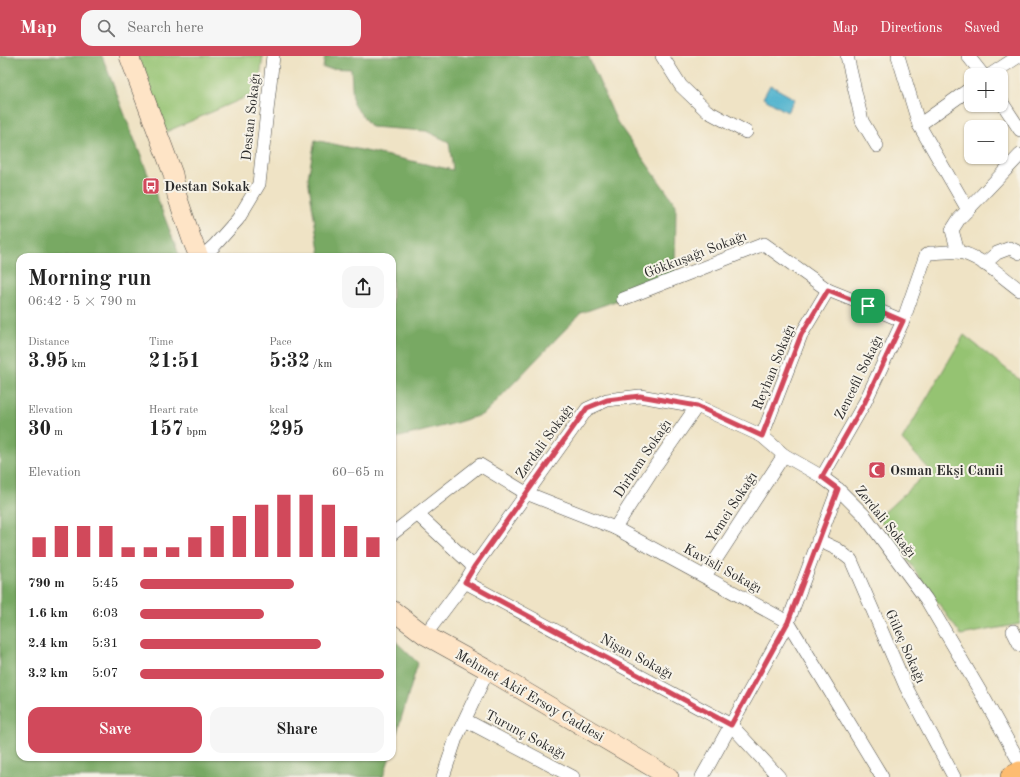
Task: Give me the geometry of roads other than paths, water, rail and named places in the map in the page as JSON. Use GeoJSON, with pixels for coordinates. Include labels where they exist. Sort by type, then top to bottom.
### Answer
{"type":"FeatureCollection","features":[{"type":"Feature","properties":{"kind":"main road"},"geometry":{"type":"LineString","coordinates":[[1011,777],[1020,772]]}},
{"type":"Feature","properties":{"kind":"street"},"geometry":{"type":"LineString","coordinates":[[129,56],[173,174],[176,196],[192,240],[199,253]]}},
{"type":"Feature","properties":{"kind":"street","name":"Destan Sokağı"},"geometry":{"type":"LineString","coordinates":[[206,253],[215,245],[238,218],[259,184],[273,56]]}},
{"type":"Feature","properties":{"kind":"street"},"geometry":{"type":"LineString","coordinates":[[662,56],[681,86],[707,111],[746,132]]}},
{"type":"Feature","properties":{"kind":"street"},"geometry":{"type":"LineString","coordinates":[[847,56],[862,121],[877,146]]}},
{"type":"Feature","properties":{"kind":"street"},"geometry":{"type":"LineString","coordinates":[[898,56],[919,125],[968,210]]}},
{"type":"Feature","properties":{"kind":"street"},"geometry":{"type":"LineString","coordinates":[[968,56],[977,68]]}},
{"type":"Feature","properties":{"kind":"street"},"geometry":{"type":"LineString","coordinates":[[1001,68],[1019,56]]}},
{"type":"Feature","properties":{"kind":"street"},"geometry":{"type":"LineString","coordinates":[[919,125],[964,93]]}},
{"type":"Feature","properties":{"kind":"street"},"geometry":{"type":"LineString","coordinates":[[1008,112],[1020,130]]}},
{"type":"Feature","properties":{"kind":"street"},"geometry":{"type":"LineString","coordinates":[[958,252],[952,230],[959,219],[1020,155]]}},
{"type":"Feature","properties":{"kind":"street","name":"Gökkuşağı Sokağı"},"geometry":{"type":"LineString","coordinates":[[623,298],[764,244],[828,290],[903,321]]}},
{"type":"Feature","properties":{"kind":"street"},"geometry":{"type":"LineString","coordinates":[[984,264],[996,253],[1010,248],[1020,253]]}},
{"type":"Feature","properties":{"kind":"street","name":"Zencefil Sokağı"},"geometry":{"type":"LineString","coordinates":[[822,477],[865,402],[903,321],[926,255],[930,253],[958,252],[971,256],[1020,290]]}},
{"type":"Feature","properties":{"kind":"street","name":"Reyhan Sokağı"},"geometry":{"type":"LineString","coordinates":[[762,436],[801,335],[828,290]]}},
{"type":"Feature","properties":{"kind":"street","name":"Zerdali Sokağı"},"geometry":{"type":"LineString","coordinates":[[425,635],[465,582],[474,567],[587,408],[607,400],[640,396],[697,406],[762,436],[784,455],[822,477],[838,489],[864,515],[926,599],[1020,763]]}},
{"type":"Feature","properties":{"kind":"street","name":"Dirhem Sokağı"},"geometry":{"type":"LineString","coordinates":[[615,528],[651,472],[697,406]]}},
{"type":"Feature","properties":{"kind":"street","name":"Yemci Sokağı"},"geometry":{"type":"LineString","coordinates":[[705,576],[784,455]]}},
{"type":"Feature","properties":{"kind":"street","name":"Kavisli Sokağı"},"geometry":{"type":"LineString","coordinates":[[417,514],[480,465],[526,494],[615,528],[788,622],[882,777]]}},
{"type":"Feature","properties":{"kind":"street"},"geometry":{"type":"LineString","coordinates":[[702,777],[788,622],[838,489]]}},
{"type":"Feature","properties":{"kind":"street"},"geometry":{"type":"LineString","coordinates":[[396,531],[417,514],[474,567]]}},
{"type":"Feature","properties":{"kind":"street","name":"Güleç Sokağı"},"geometry":{"type":"LineString","coordinates":[[818,540],[831,546],[851,560],[906,687],[954,777]]}},
{"type":"Feature","properties":{"kind":"street","name":"Nişan Sokağı"},"geometry":{"type":"LineString","coordinates":[[465,582],[731,725],[779,777]]}},
{"type":"Feature","properties":{"kind":"street","name":"Mehmet Akif Ersoy Caddesi"},"geometry":{"type":"LineString","coordinates":[[396,613],[425,635],[488,670],[669,777]]}},
{"type":"Feature","properties":{"kind":"street"},"geometry":{"type":"LineString","coordinates":[[1013,631],[1020,645]]}},
{"type":"Feature","properties":{"kind":"street"},"geometry":{"type":"LineString","coordinates":[[443,777],[456,738],[488,670]]}},
{"type":"Feature","properties":{"kind":"street","name":"Turunç Sokağı"},"geometry":{"type":"LineString","coordinates":[[465,720],[573,777]]}},
{"type":"Feature","properties":{"kind":"water"},"geometry":{"type":"Polygon","coordinates":[[[770,85],[795,99],[787,112],[763,98],[770,85]]]}},
{"type":"Feature","properties":{"kind":"place","name":"Destan Sokak"},"geometry":{"type":"Point","coordinates":[151,186]}},
{"type":"Feature","properties":{"kind":"place","name":"Osman Ekşi Camii"},"geometry":{"type":"Point","coordinates":[877,470]}}]}
